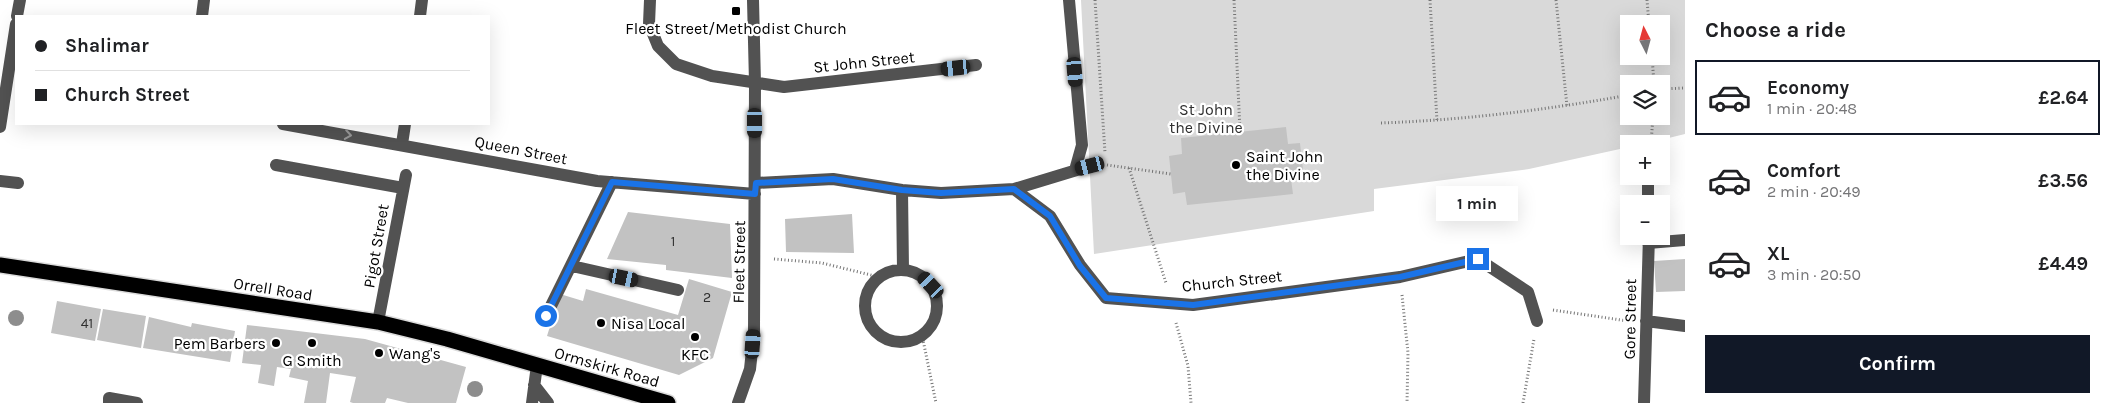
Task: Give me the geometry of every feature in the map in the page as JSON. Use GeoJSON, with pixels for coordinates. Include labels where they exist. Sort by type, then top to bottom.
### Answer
{"type":"FeatureCollection","features":[{"type":"Feature","properties":{"kind":"highway","name":"Orrell Road"},"geometry":{"type":"LineString","coordinates":[[0,266],[378,322],[447,339],[537,365]]}},
{"type":"Feature","properties":{"kind":"highway","name":"Ormskirk Road"},"geometry":{"type":"LineString","coordinates":[[537,365],[668,403]]}},
{"type":"Feature","properties":{"kind":"street"},"geometry":{"type":"LineString","coordinates":[[18,15],[20,0]]}},
{"type":"Feature","properties":{"kind":"street"},"geometry":{"type":"LineString","coordinates":[[202,15],[204,0]]}},
{"type":"Feature","properties":{"kind":"street"},"geometry":{"type":"LineString","coordinates":[[420,15],[422,0]]}},
{"type":"Feature","properties":{"kind":"street","name":"St John Street"},"geometry":{"type":"LineString","coordinates":[[650,0],[649,24],[658,46],[676,64],[712,76],[784,87],[976,65]]}},
{"type":"Feature","properties":{"kind":"street","name":"Fleet Street"},"geometry":{"type":"LineString","coordinates":[[738,403],[752,356],[756,258],[755,84],[752,0]]}},
{"type":"Feature","properties":{"kind":"street"},"geometry":{"type":"LineString","coordinates":[[1069,0],[1082,145],[1074,170]]}},
{"type":"Feature","properties":{"kind":"street"},"geometry":{"type":"LineString","coordinates":[[0,127],[15,30]]}},
{"type":"Feature","properties":{"kind":"street","name":"Queen Street"},"geometry":{"type":"LineString","coordinates":[[288,125],[612,182],[755,189]]}},
{"type":"Feature","properties":{"kind":"street"},"geometry":{"type":"LineString","coordinates":[[402,144],[405,125]]}},
{"type":"Feature","properties":{"kind":"street"},"geometry":{"type":"LineString","coordinates":[[276,165],[403,188]]}},
{"type":"Feature","properties":{"kind":"street"},"geometry":{"type":"LineString","coordinates":[[755,189],[833,179],[902,190],[941,193],[1014,189],[1090,166]]}},
{"type":"Feature","properties":{"kind":"street","name":"Pigot Street"},"geometry":{"type":"LineString","coordinates":[[378,322],[406,174]]}},
{"type":"Feature","properties":{"kind":"street"},"geometry":{"type":"LineString","coordinates":[[0,181],[18,183]]}},
{"type":"Feature","properties":{"kind":"street"},"geometry":{"type":"LineString","coordinates":[[546,316],[612,182]]}},
{"type":"Feature","properties":{"kind":"street","name":"Church Street"},"geometry":{"type":"LineString","coordinates":[[1014,189],[1050,216],[1080,266],[1106,298],[1193,305],[1400,277],[1478,259],[1528,292],[1537,321]]}},
{"type":"Feature","properties":{"kind":"street"},"geometry":{"type":"LineString","coordinates":[[902,190],[902,270]]}},
{"type":"Feature","properties":{"kind":"street"},"geometry":{"type":"LineString","coordinates":[[1670,240],[1685,240]]}},
{"type":"Feature","properties":{"kind":"street","name":"Gore Street"},"geometry":{"type":"LineString","coordinates":[[1644,403],[1648,245]]}},
{"type":"Feature","properties":{"kind":"street"},"geometry":{"type":"LineString","coordinates":[[572,266],[678,290]]}},
{"type":"Feature","properties":{"kind":"street"},"geometry":{"type":"LineString","coordinates":[[902,270],[923,277],[935,295],[937,306],[935,318],[922,335],[911,341],[898,342],[886,339],[876,332],[868,322],[864,310],[865,297],[870,286],[879,277],[890,271],[902,270]]}},
{"type":"Feature","properties":{"kind":"street"},"geometry":{"type":"LineString","coordinates":[[1646,321],[1685,326]]}},
{"type":"Feature","properties":{"kind":"street"},"geometry":{"type":"LineString","coordinates":[[532,403],[537,365]]}},
{"type":"Feature","properties":{"kind":"street"},"geometry":{"type":"LineString","coordinates":[[534,385],[548,403]]}},
{"type":"Feature","properties":{"kind":"street"},"geometry":{"type":"LineString","coordinates":[[109,403],[110,398],[137,403]]}},
{"type":"Feature","properties":{"kind":"path"},"geometry":{"type":"LineString","coordinates":[[1095,0],[1105,165],[1171,174]]}},
{"type":"Feature","properties":{"kind":"path"},"geometry":{"type":"LineString","coordinates":[[1234,0],[1240,131]]}},
{"type":"Feature","properties":{"kind":"path"},"geometry":{"type":"LineString","coordinates":[[1430,0],[1437,121]]}},
{"type":"Feature","properties":{"kind":"path"},"geometry":{"type":"LineString","coordinates":[[1556,0],[1567,106]]}},
{"type":"Feature","properties":{"kind":"path"},"geometry":{"type":"LineString","coordinates":[[1648,0],[1649,15]]}},
{"type":"Feature","properties":{"kind":"path"},"geometry":{"type":"LineString","coordinates":[[1670,89],[1685,88]]}},
{"type":"Feature","properties":{"kind":"path"},"geometry":{"type":"LineString","coordinates":[[1381,123],[1437,121],[1567,106],[1620,96]]}},
{"type":"Feature","properties":{"kind":"path"},"geometry":{"type":"LineString","coordinates":[[1129,168],[1171,303],[1188,366],[1191,403]]}},
{"type":"Feature","properties":{"kind":"path"},"geometry":{"type":"LineString","coordinates":[[756,258],[822,263],[879,277]]}},
{"type":"Feature","properties":{"kind":"path"},"geometry":{"type":"LineString","coordinates":[[1400,277],[1408,353],[1407,403]]}},
{"type":"Feature","properties":{"kind":"path"},"geometry":{"type":"LineString","coordinates":[[1533,306],[1624,321],[1646,321]]}},
{"type":"Feature","properties":{"kind":"path"},"geometry":{"type":"LineString","coordinates":[[1523,403],[1537,321]]}},
{"type":"Feature","properties":{"kind":"path"},"geometry":{"type":"LineString","coordinates":[[922,335],[936,403]]}},
{"type":"Feature","properties":{"kind":"green space","name":"St John the Divine"},"geometry":{"type":"Polygon","coordinates":[[[1081,0],[1685,0],[1685,134],[1670,138],[1670,135],[1620,135],[1620,149],[1529,169],[1374,189],[1374,211],[1094,254],[1081,0]]]}},
{"type":"Feature","properties":{"kind":"building","name":"Saint John the Divine"},"geometry":{"type":"Polygon","coordinates":[[[1286,127],[1288,144],[1300,143],[1304,178],[1291,179],[1293,194],[1187,205],[1185,192],[1173,194],[1169,156],[1182,154],[1181,138],[1286,127]]]}},
{"type":"Feature","properties":{"kind":"building"},"geometry":{"type":"Polygon","coordinates":[[[628,212],[730,224],[732,278],[666,270],[666,265],[607,259],[628,212]]]}},
{"type":"Feature","properties":{"kind":"building"},"geometry":{"type":"Polygon","coordinates":[[[852,214],[854,253],[786,252],[785,219],[852,214]]]}},
{"type":"Feature","properties":{"kind":"building"},"geometry":{"type":"Polygon","coordinates":[[[1685,259],[1685,291],[1656,292],[1654,261],[1685,259]]]}},
{"type":"Feature","properties":{"kind":"building"},"geometry":{"type":"Polygon","coordinates":[[[689,279],[732,292],[713,358],[679,375],[547,336],[560,294],[583,301],[586,289],[678,315],[689,279]]]}},
{"type":"Feature","properties":{"kind":"building"},"geometry":{"type":"Polygon","coordinates":[[[57,301],[101,309],[95,341],[51,333],[57,301]]]}},
{"type":"Feature","properties":{"kind":"building"},"geometry":{"type":"Polygon","coordinates":[[[103,309],[146,316],[141,348],[97,340],[103,309]]]}},
{"type":"Feature","properties":{"kind":"building"},"geometry":{"type":"Polygon","coordinates":[[[149,317],[191,327],[192,323],[235,331],[230,362],[143,348],[149,317]]]}},
{"type":"Feature","properties":{"kind":"building"},"geometry":{"type":"Polygon","coordinates":[[[247,325],[365,339],[466,367],[456,403],[408,403],[387,398],[385,403],[353,403],[350,402],[356,377],[330,373],[326,403],[304,403],[308,381],[289,377],[291,369],[277,367],[274,386],[258,383],[261,365],[242,363],[247,325]]]}},
{"type":"Feature","properties":{"kind":"place","name":"Fleet Street/Methodist Church"},"geometry":{"type":"Point","coordinates":[736,11]}},
{"type":"Feature","properties":{"kind":"place","name":"Saint John the Divine"},"geometry":{"type":"Point","coordinates":[1236,165]}},
{"type":"Feature","properties":{"kind":"place","name":"Nisa Local"},"geometry":{"type":"Point","coordinates":[601,323]}},
{"type":"Feature","properties":{"kind":"place","name":"KFC"},"geometry":{"type":"Point","coordinates":[695,337]}},
{"type":"Feature","properties":{"kind":"place","name":"Pem Barbers"},"geometry":{"type":"Point","coordinates":[276,343]}},
{"type":"Feature","properties":{"kind":"place","name":"G Smith"},"geometry":{"type":"Point","coordinates":[312,343]}},
{"type":"Feature","properties":{"kind":"place","name":"Wang's"},"geometry":{"type":"Point","coordinates":[379,353]}},
{"type":"Feature","properties":{"kind":"route"},"geometry":{"type":"LineString","coordinates":[[546,316],[612,182],[734,194],[755,194],[756,183],[833,179],[902,190],[941,193],[1014,189],[1050,216],[1080,266],[1106,298],[1139,301],[1193,305],[1400,277],[1478,259]]}}]}
